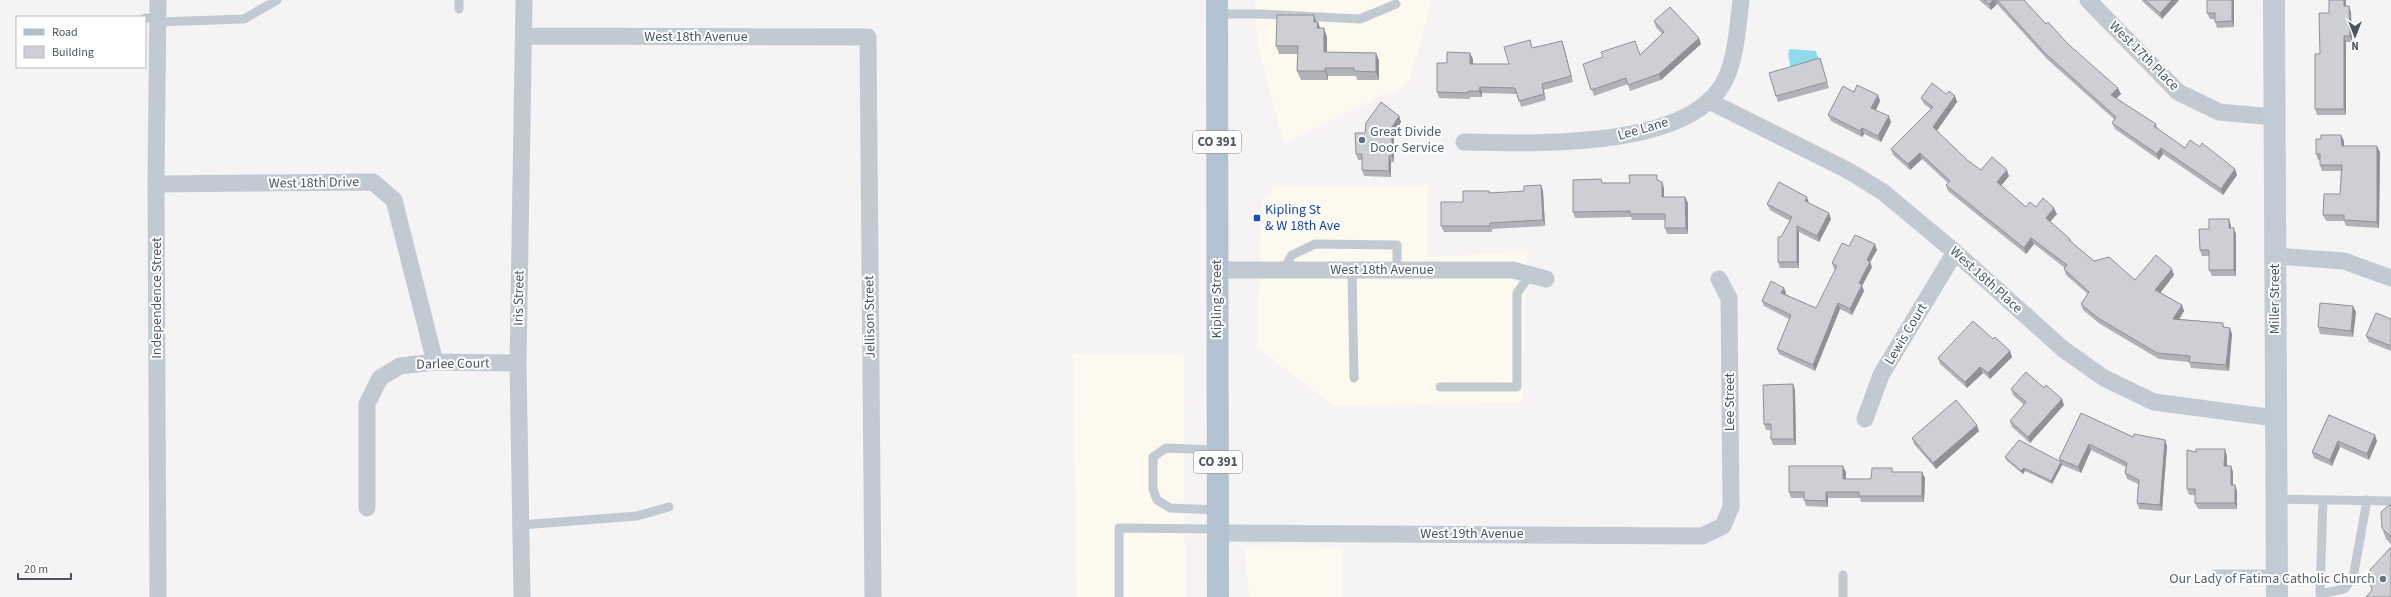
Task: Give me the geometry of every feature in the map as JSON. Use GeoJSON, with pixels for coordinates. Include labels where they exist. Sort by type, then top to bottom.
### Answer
{"type":"FeatureCollection","features":[{"type":"Feature","properties":{"kind":"main road","name":"Kipling Street"},"geometry":{"type":"LineString","coordinates":[[1217,7],[1218,597]]}},
{"type":"Feature","properties":{"kind":"street","name":"Independence Street"},"geometry":{"type":"LineString","coordinates":[[158,0],[153,19],[156,184],[158,597]]}},
{"type":"Feature","properties":{"kind":"street","name":"Iris Street"},"geometry":{"type":"LineString","coordinates":[[522,597],[518,363],[524,0]]}},
{"type":"Feature","properties":{"kind":"street","name":"Lee Lane"},"geometry":{"type":"LineString","coordinates":[[1464,142],[1607,139],[1663,125],[1688,114],[1709,101],[1725,80],[1737,36],[1741,0]]}},
{"type":"Feature","properties":{"kind":"street","name":"West 17th Place"},"geometry":{"type":"LineString","coordinates":[[2088,0],[2178,92],[2218,112],[2274,117]]}},
{"type":"Feature","properties":{"kind":"street","name":"Miller Street"},"geometry":{"type":"LineString","coordinates":[[2274,0],[2277,597]]}},
{"type":"Feature","properties":{"kind":"street","name":"West 18th Avenue"},"geometry":{"type":"LineString","coordinates":[[524,36],[868,37]]}},
{"type":"Feature","properties":{"kind":"street","name":"Jellison Street"},"geometry":{"type":"LineString","coordinates":[[868,37],[873,597]]}},
{"type":"Feature","properties":{"kind":"street","name":"West 18th Place"},"geometry":{"type":"LineString","coordinates":[[1709,101],[1850,171],[1883,192],[1955,252],[2063,349],[2104,378],[2136,395],[2154,402],[2275,418]]}},
{"type":"Feature","properties":{"kind":"street","name":"West 18th Drive"},"geometry":{"type":"LineString","coordinates":[[156,184],[373,182],[394,200],[435,362]]}},
{"type":"Feature","properties":{"kind":"street","name":"Lewis Court"},"geometry":{"type":"LineString","coordinates":[[1865,419],[1881,375],[1955,252]]}},
{"type":"Feature","properties":{"kind":"street"},"geometry":{"type":"LineString","coordinates":[[2275,256],[2344,261],[2391,278]]}},
{"type":"Feature","properties":{"kind":"street","name":"West 18th Avenue"},"geometry":{"type":"LineString","coordinates":[[1217,270],[1513,270],[1538,277]]}},
{"type":"Feature","properties":{"kind":"street","name":"Lee Street"},"geometry":{"type":"LineString","coordinates":[[1720,279],[1729,298],[1730,305],[1731,507],[1723,526]]}},
{"type":"Feature","properties":{"kind":"street","name":"Darlee Court"},"geometry":{"type":"LineString","coordinates":[[367,508],[367,404],[380,378],[400,366],[435,362],[518,363]]}},
{"type":"Feature","properties":{"kind":"street","name":"West 19th Avenue"},"geometry":{"type":"LineString","coordinates":[[1218,524],[1702,536],[1723,526]]}},
{"type":"Feature","properties":{"kind":"lane"},"geometry":{"type":"LineString","coordinates":[[153,19],[244,19],[277,0]]}},
{"type":"Feature","properties":{"kind":"lane"},"geometry":{"type":"LineString","coordinates":[[1217,7],[1260,14],[1360,20],[1396,4]]}},
{"type":"Feature","properties":{"kind":"lane"},"geometry":{"type":"LineString","coordinates":[[1283,270],[1292,255],[1315,244],[1322,244],[1397,245],[1397,270]]}},
{"type":"Feature","properties":{"kind":"lane"},"geometry":{"type":"LineString","coordinates":[[1352,270],[1354,378]]}},
{"type":"Feature","properties":{"kind":"lane"},"geometry":{"type":"LineString","coordinates":[[1440,388],[1517,387],[1517,293],[1538,277]]}},
{"type":"Feature","properties":{"kind":"lane"},"geometry":{"type":"LineString","coordinates":[[1218,450],[1166,448],[1153,457],[1153,489],[1157,500],[1170,508],[1218,524]]}},
{"type":"Feature","properties":{"kind":"lane"},"geometry":{"type":"LineString","coordinates":[[2276,499],[2391,501]]}},
{"type":"Feature","properties":{"kind":"lane"},"geometry":{"type":"LineString","coordinates":[[2323,500],[2320,594],[2344,589],[2354,578],[2367,500]]}},
{"type":"Feature","properties":{"kind":"lane"},"geometry":{"type":"LineString","coordinates":[[521,525],[637,516],[669,507]]}},
{"type":"Feature","properties":{"kind":"lane"},"geometry":{"type":"LineString","coordinates":[[1119,597],[1119,528],[1218,524]]}},
{"type":"Feature","properties":{"kind":"lane"},"geometry":{"type":"LineString","coordinates":[[2216,574],[2277,574]]}},
{"type":"Feature","properties":{"kind":"lane"},"geometry":{"type":"LineString","coordinates":[[1843,575],[1843,597]]}},
{"type":"Feature","properties":{"kind":"shaded area"},"geometry":{"type":"Polygon","coordinates":[[[1255,0],[1432,0],[1408,84],[1284,143],[1257,41],[1255,0]]]}},
{"type":"Feature","properties":{"kind":"shaded area"},"geometry":{"type":"Polygon","coordinates":[[[1275,186],[1427,186],[1427,257],[1527,252],[1522,402],[1334,406],[1257,348],[1262,203],[1275,186]]]}},
{"type":"Feature","properties":{"kind":"shaded area"},"geometry":{"type":"Polygon","coordinates":[[[1184,353],[1185,597],[1077,597],[1073,354],[1184,353]]]}},
{"type":"Feature","properties":{"kind":"shaded area"},"geometry":{"type":"Polygon","coordinates":[[[1245,547],[1342,548],[1342,597],[1249,597],[1245,547]]]}},
{"type":"Feature","properties":{"kind":"water"},"geometry":{"type":"Polygon","coordinates":[[[1790,49],[1816,51],[1819,62],[1791,70],[1788,54],[1790,49]]]}},
{"type":"Feature","properties":{"kind":"building"},"geometry":{"type":"Polygon","coordinates":[[[1984,0],[1993,0],[1989,4],[1984,0]]]}},
{"type":"Feature","properties":{"kind":"building"},"geometry":{"type":"Polygon","coordinates":[[[1997,0],[2024,0],[2046,24],[2048,22],[2068,44],[2118,88],[2111,95],[2156,124],[2154,126],[2185,148],[2190,140],[2200,147],[2202,143],[2235,169],[2221,189],[2161,148],[2157,154],[2112,123],[2116,117],[2045,53],[1997,0]]]}},
{"type":"Feature","properties":{"kind":"building"},"geometry":{"type":"Polygon","coordinates":[[[2145,0],[2172,0],[2160,13],[2145,0]]]}},
{"type":"Feature","properties":{"kind":"building"},"geometry":{"type":"Polygon","coordinates":[[[2207,0],[2232,0],[2232,21],[2215,22],[2215,13],[2207,13],[2207,0]]]}},
{"type":"Feature","properties":{"kind":"building"},"geometry":{"type":"Polygon","coordinates":[[[2329,0],[2344,0],[2344,6],[2349,6],[2350,36],[2344,36],[2344,109],[2315,109],[2315,54],[2320,54],[2319,13],[2329,13],[2329,0]]]}},
{"type":"Feature","properties":{"kind":"building"},"geometry":{"type":"Polygon","coordinates":[[[1670,7],[1699,38],[1659,74],[1628,85],[1626,78],[1591,90],[1583,64],[1603,57],[1601,52],[1635,41],[1640,55],[1664,32],[1654,21],[1670,7]]]}},
{"type":"Feature","properties":{"kind":"building"},"geometry":{"type":"Polygon","coordinates":[[[1277,15],[1314,15],[1314,22],[1318,22],[1317,28],[1324,28],[1324,52],[1376,53],[1376,72],[1354,71],[1354,68],[1325,68],[1325,71],[1297,71],[1298,46],[1276,46],[1277,15]]]}},
{"type":"Feature","properties":{"kind":"building"},"geometry":{"type":"Polygon","coordinates":[[[1530,40],[1532,48],[1562,41],[1571,76],[1542,84],[1544,94],[1519,101],[1515,88],[1480,87],[1479,91],[1468,91],[1468,93],[1437,92],[1437,63],[1447,63],[1447,52],[1470,53],[1470,64],[1509,64],[1504,47],[1530,40]]]}},
{"type":"Feature","properties":{"kind":"building"},"geometry":{"type":"Polygon","coordinates":[[[1820,58],[1827,82],[1776,96],[1769,73],[1820,58]]]}},
{"type":"Feature","properties":{"kind":"building"},"geometry":{"type":"Polygon","coordinates":[[[1932,83],[1946,94],[1949,91],[1955,96],[1933,127],[1967,160],[1981,170],[1992,157],[2007,170],[1997,182],[2026,207],[2030,202],[2036,207],[2043,198],[2054,208],[2046,218],[2094,261],[2109,257],[2135,280],[2156,255],[2172,269],[2155,290],[2182,305],[2173,319],[2223,323],[2223,327],[2230,328],[2226,365],[2189,362],[2190,356],[2157,353],[2098,318],[2081,304],[2089,292],[2064,269],[2067,265],[2031,238],[2024,248],[1946,185],[1950,181],[1920,153],[1908,164],[1891,149],[1933,107],[1921,98],[1932,83]]]}},
{"type":"Feature","properties":{"kind":"building"},"geometry":{"type":"Polygon","coordinates":[[[1857,85],[1878,95],[1871,108],[1889,116],[1878,136],[1862,128],[1860,131],[1828,115],[1843,86],[1854,92],[1857,85]]]}},
{"type":"Feature","properties":{"kind":"building"},"geometry":{"type":"Polygon","coordinates":[[[1381,102],[1399,116],[1392,127],[1392,156],[1389,156],[1389,171],[1362,170],[1362,154],[1356,154],[1355,133],[1365,133],[1366,123],[1381,102]]]}},
{"type":"Feature","properties":{"kind":"building"},"geometry":{"type":"Polygon","coordinates":[[[2321,135],[2341,135],[2342,146],[2377,146],[2377,222],[2344,220],[2344,215],[2323,215],[2324,194],[2340,194],[2342,165],[2320,165],[2320,154],[2316,154],[2316,139],[2321,139],[2321,135]]]}},
{"type":"Feature","properties":{"kind":"building"},"geometry":{"type":"Polygon","coordinates":[[[1629,175],[1657,175],[1657,180],[1662,182],[1662,197],[1685,197],[1686,228],[1665,228],[1665,214],[1630,214],[1630,211],[1573,212],[1573,180],[1601,179],[1602,183],[1630,183],[1629,175]]]}},
{"type":"Feature","properties":{"kind":"building"},"geometry":{"type":"Polygon","coordinates":[[[1779,182],[1807,197],[1805,201],[1829,213],[1817,236],[1797,226],[1797,262],[1778,262],[1778,237],[1781,237],[1792,217],[1767,204],[1779,182]]]}},
{"type":"Feature","properties":{"kind":"building"},"geometry":{"type":"Polygon","coordinates":[[[1541,185],[1543,220],[1490,223],[1490,226],[1441,226],[1441,202],[1463,202],[1463,191],[1489,191],[1489,193],[1524,191],[1524,186],[1541,185]]]}},
{"type":"Feature","properties":{"kind":"building"},"geometry":{"type":"Polygon","coordinates":[[[2209,219],[2229,219],[2229,228],[2234,228],[2234,270],[2209,270],[2209,250],[2200,250],[2199,229],[2209,229],[2209,219]]]}},
{"type":"Feature","properties":{"kind":"building"},"geometry":{"type":"Polygon","coordinates":[[[1855,235],[1875,244],[1867,260],[1870,262],[1859,283],[1862,285],[1850,309],[1838,303],[1813,365],[1777,349],[1791,315],[1762,301],[1771,281],[1784,288],[1781,293],[1816,308],[1837,266],[1832,263],[1842,243],[1849,246],[1855,235]]]}},
{"type":"Feature","properties":{"kind":"building"},"geometry":{"type":"Polygon","coordinates":[[[2320,303],[2353,306],[2351,331],[2318,327],[2320,303]]]}},
{"type":"Feature","properties":{"kind":"building"},"geometry":{"type":"Polygon","coordinates":[[[2376,313],[2391,319],[2391,346],[2366,336],[2376,313]]]}},
{"type":"Feature","properties":{"kind":"building"},"geometry":{"type":"Polygon","coordinates":[[[1973,321],[1993,339],[1995,337],[2010,351],[1988,373],[1980,367],[1965,382],[1938,358],[1973,321]]]}},
{"type":"Feature","properties":{"kind":"building"},"geometry":{"type":"Polygon","coordinates":[[[2026,372],[2044,388],[2046,385],[2062,399],[2028,437],[2010,421],[2026,402],[2011,389],[2026,372]]]}},
{"type":"Feature","properties":{"kind":"building"},"geometry":{"type":"Polygon","coordinates":[[[1793,384],[1794,439],[1771,439],[1771,424],[1764,424],[1763,385],[1793,384]]]}},
{"type":"Feature","properties":{"kind":"building"},"geometry":{"type":"Polygon","coordinates":[[[1956,400],[1977,425],[1933,463],[1912,438],[1956,400]]]}},
{"type":"Feature","properties":{"kind":"building"},"geometry":{"type":"Polygon","coordinates":[[[2081,413],[2133,437],[2134,434],[2165,440],[2160,505],[2137,503],[2139,480],[2125,473],[2127,463],[2089,444],[2078,467],[2059,459],[2081,413]]]}},
{"type":"Feature","properties":{"kind":"building"},"geometry":{"type":"Polygon","coordinates":[[[2329,415],[2375,435],[2367,454],[2338,441],[2330,460],[2312,452],[2329,415]]]}},
{"type":"Feature","properties":{"kind":"building"},"geometry":{"type":"Polygon","coordinates":[[[2019,440],[2061,462],[2051,481],[2024,468],[2021,471],[2005,457],[2019,440]]]}},
{"type":"Feature","properties":{"kind":"building"},"geometry":{"type":"Polygon","coordinates":[[[2196,449],[2225,449],[2224,466],[2231,466],[2231,485],[2235,485],[2235,503],[2195,503],[2195,489],[2187,489],[2187,450],[2196,452],[2196,449]]]}},
{"type":"Feature","properties":{"kind":"building"},"geometry":{"type":"Polygon","coordinates":[[[1789,466],[1843,466],[1843,479],[1871,479],[1872,468],[1892,468],[1892,472],[1922,472],[1922,496],[1859,496],[1859,492],[1826,492],[1826,501],[1804,500],[1804,492],[1789,492],[1789,466]]]}},
{"type":"Feature","properties":{"kind":"building"},"geometry":{"type":"Polygon","coordinates":[[[2391,505],[2391,537],[2382,528],[2381,512],[2391,505]]]}},
{"type":"Feature","properties":{"kind":"building"},"geometry":{"type":"Polygon","coordinates":[[[2391,547],[2391,597],[2366,597],[2372,590],[2369,579],[2370,570],[2391,547]]]}},
{"type":"Feature","properties":{"kind":"place","name":"Great Divide Door Service"},"geometry":{"type":"Point","coordinates":[1362,140]}},
{"type":"Feature","properties":{"kind":"place","name":"Kipling St & W 18th Ave"},"geometry":{"type":"Point","coordinates":[1257,218]}},
{"type":"Feature","properties":{"kind":"place","name":"Our Lady of Fatima Catholic Church"},"geometry":{"type":"Point","coordinates":[2383,579]}}]}
